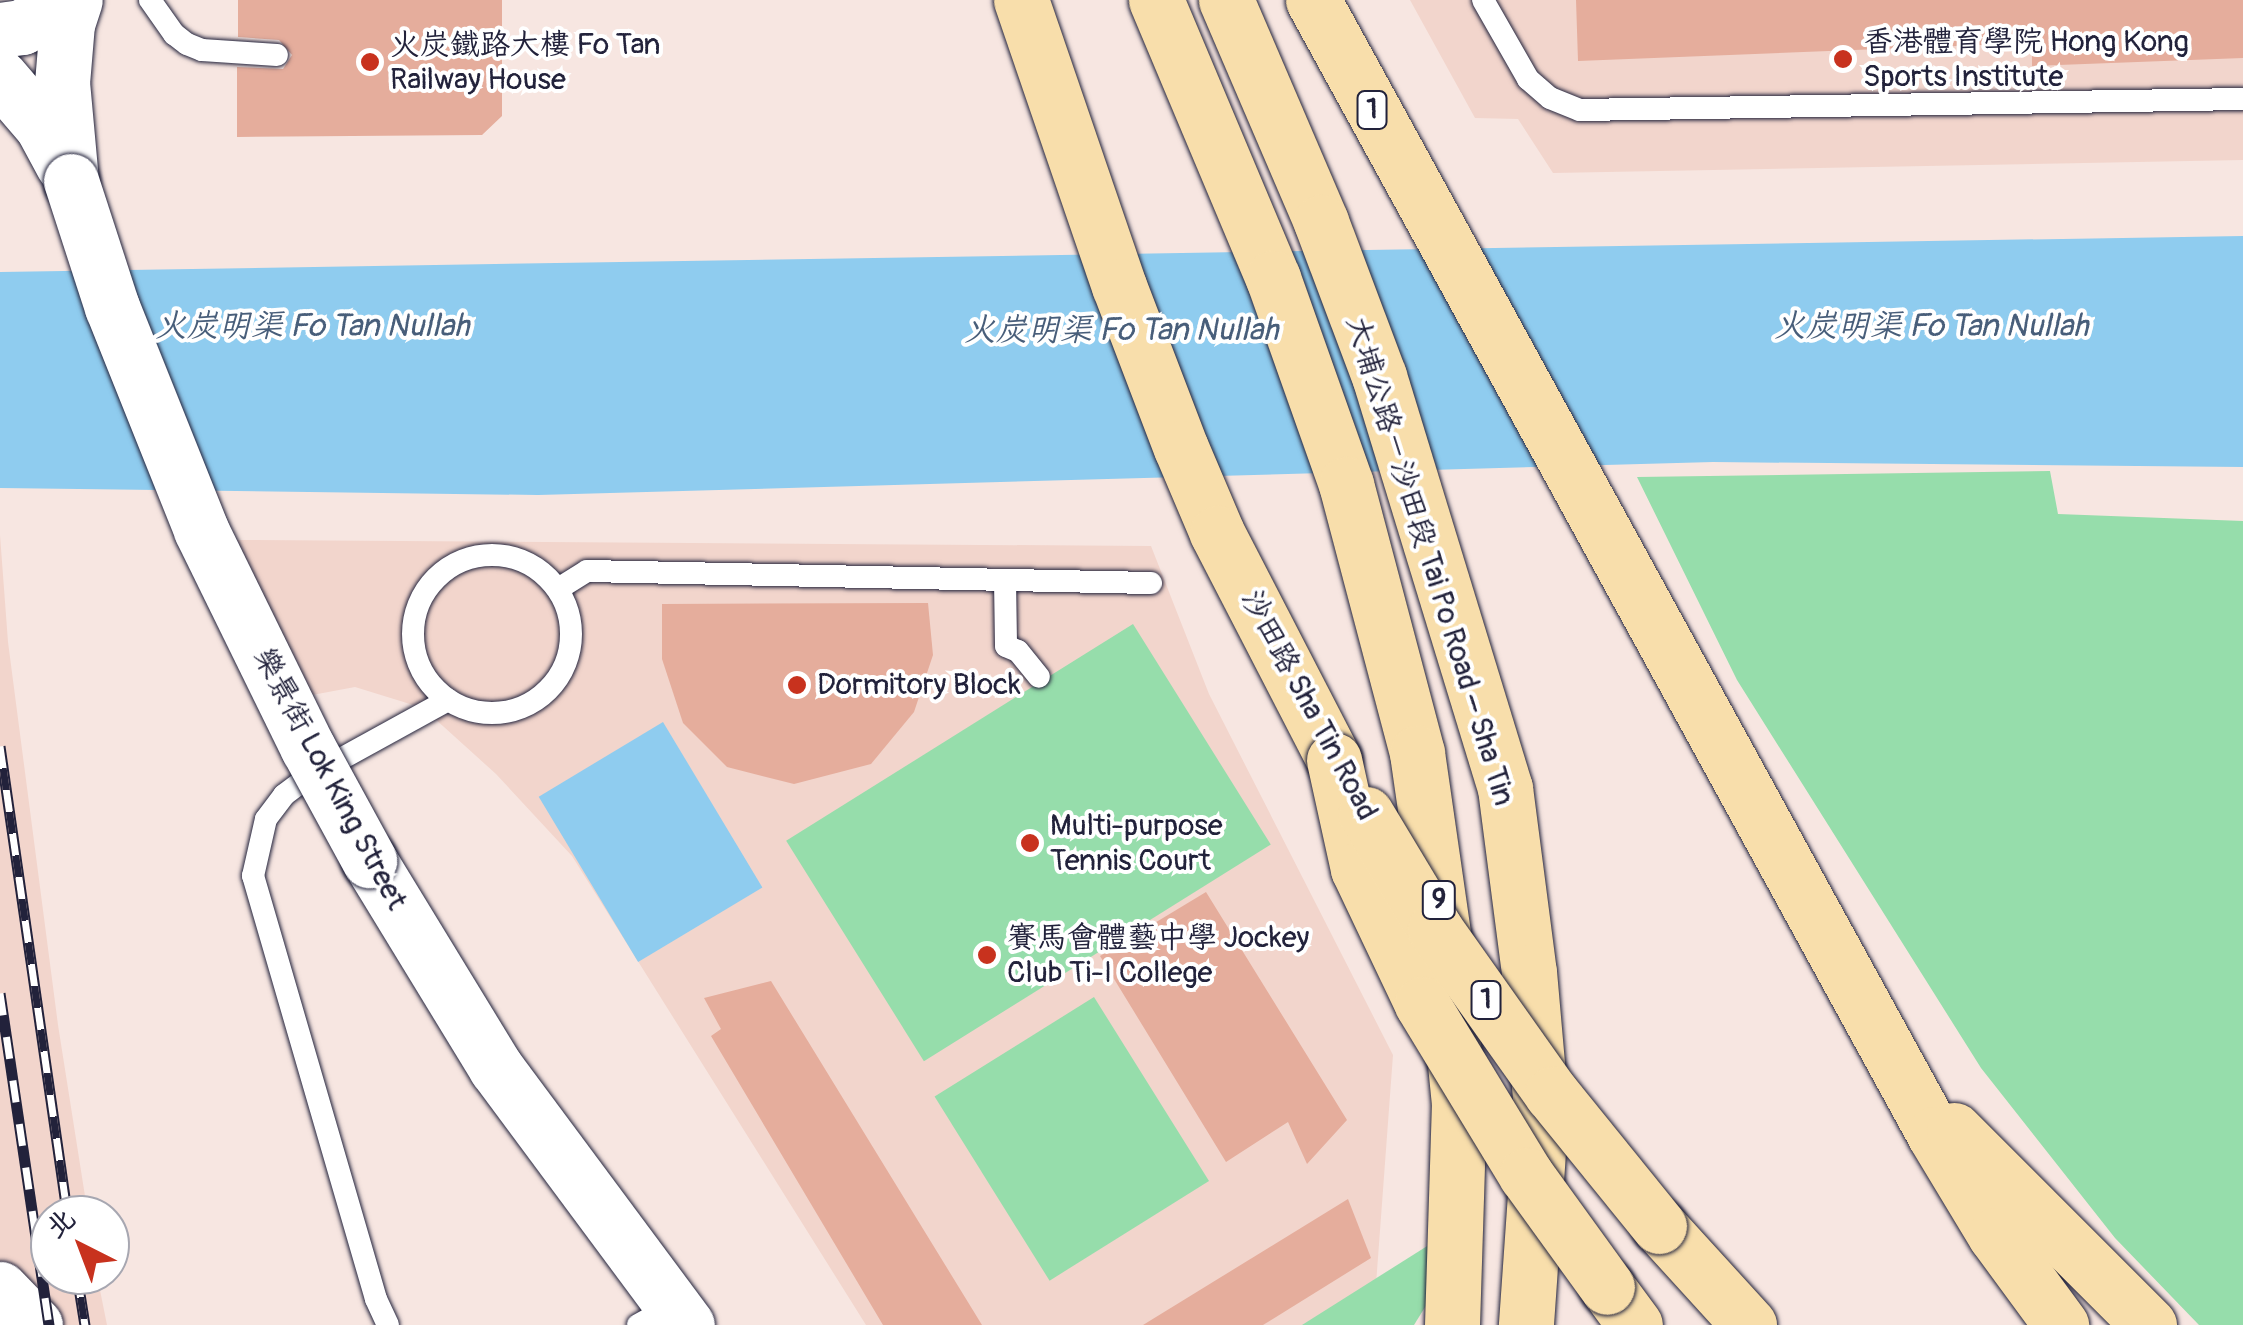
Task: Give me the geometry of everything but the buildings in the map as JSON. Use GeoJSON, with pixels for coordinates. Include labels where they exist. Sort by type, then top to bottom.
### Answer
{"type":"FeatureCollection","features":[{"type":"Feature","properties":{"kind":"highway","name":"沙田路 Sha Tin Road"},"geometry":{"type":"LineString","coordinates":[[1021,0],[1103,240],[1218,533],[1334,760],[1435,929],[1552,1094],[1659,1226],[1749,1325]]}},
{"type":"Feature","properties":{"kind":"highway","name":"大埔公路－沙田段 Tai Po Road – Sha Tin"},"geometry":{"type":"LineString","coordinates":[[1156,0],[1250,222],[1346,484],[1416,753],[1442,927],[1459,1104],[1452,1325]]}},
{"type":"Feature","properties":{"kind":"highway","name":"大埔公路－沙田段 Tai Po Road – Sha Tin"},"geometry":{"type":"LineString","coordinates":[[1226,0],[1320,222],[1379,376],[1507,806],[1529,972],[1541,1109],[1526,1325]]}},
{"type":"Feature","properties":{"kind":"highway","name":"1"},"geometry":{"type":"LineString","coordinates":[[1314,0],[1726,761],[1971,1198],[2061,1325]]}},
{"type":"Feature","properties":{"kind":"highway"},"geometry":{"type":"LineString","coordinates":[[1334,760],[1358,869],[1422,1004],[1526,1175],[1621,1306]]}},
{"type":"Feature","properties":{"kind":"highway"},"geometry":{"type":"LineString","coordinates":[[1913,1089],[2149,1325]]}},
{"type":"Feature","properties":{"kind":"street"},"geometry":{"type":"LineString","coordinates":[[0,30],[22,27],[66,0]]}},
{"type":"Feature","properties":{"kind":"street","name":"樂景街 Lok King Street"},"geometry":{"type":"LineString","coordinates":[[70,181],[62,83],[67,24],[75,0]]}},
{"type":"Feature","properties":{"kind":"street","name":"樂景街 Lok King Street"},"geometry":{"type":"LineString","coordinates":[[0,77],[42,126],[70,181],[112,307],[200,530],[308,748],[369,860],[496,1068],[666,1319]]}},
{"type":"Feature","properties":{"kind":"street"},"geometry":{"type":"LineString","coordinates":[[0,1289],[34,1325]]}},
{"type":"Feature","properties":{"kind":"lane"},"geometry":{"type":"LineString","coordinates":[[150,0],[174,34],[187,44],[202,50],[277,55]]}},
{"type":"Feature","properties":{"kind":"lane"},"geometry":{"type":"LineString","coordinates":[[1484,0],[1528,79],[1550,98],[1580,110],[2243,99]]}},
{"type":"Feature","properties":{"kind":"lane"},"geometry":{"type":"LineString","coordinates":[[492,554],[517,558],[539,569],[558,589],[569,614],[571,641],[564,667],[548,690],[526,705],[500,712],[473,711],[448,700],[429,683],[413,636],[416,611],[427,589],[444,571],[467,559],[492,554]]}},
{"type":"Feature","properties":{"kind":"lane"},"geometry":{"type":"LineString","coordinates":[[558,589],[587,571],[1151,584]]}},
{"type":"Feature","properties":{"kind":"lane"},"geometry":{"type":"LineString","coordinates":[[1004,580],[1002,632],[1006,646],[1018,651],[1039,677]]}},
{"type":"Feature","properties":{"kind":"lane"},"geometry":{"type":"LineString","coordinates":[[388,1325],[376,1300],[253,876],[260,834],[284,795],[308,777],[448,700]]}},
{"type":"Feature","properties":{"kind":"shaded area","name":"香港體育學院 Hong Kong Sports Institute"},"geometry":{"type":"Polygon","coordinates":[[[1410,0],[2243,0],[2243,160],[1553,173],[1518,119],[1475,118],[1410,0]]]}},
{"type":"Feature","properties":{"kind":"shaded area"},"geometry":{"type":"Polygon","coordinates":[[[0,535],[8,642],[58,1025],[85,1195],[30,1195],[30,1295],[101,1295],[107,1325],[0,1325],[0,535]]]}},
{"type":"Feature","properties":{"kind":"shaded area","name":"賽馬會體藝中學 Jockey Club Ti-I College"},"geometry":{"type":"Polygon","coordinates":[[[237,540],[1151,546],[1209,694],[1393,1055],[1373,1325],[866,1325],[572,856],[496,774],[423,708],[355,687],[264,704],[237,540]]]}},
{"type":"Feature","properties":{"kind":"green space"},"geometry":{"type":"Polygon","coordinates":[[[2050,471],[2058,514],[2243,521],[2243,1325],[2199,1325],[2115,1238],[1981,1068],[1737,680],[1637,477],[2050,471]]]}},
{"type":"Feature","properties":{"kind":"green space","name":"Multi-purpose Tennis Court"},"geometry":{"type":"Polygon","coordinates":[[[1133,624],[1271,844],[924,1061],[786,841],[1133,624]]]}},
{"type":"Feature","properties":{"kind":"green space"},"geometry":{"type":"Polygon","coordinates":[[[1094,997],[1209,1181],[1050,1281],[935,1097],[1094,997]]]}},
{"type":"Feature","properties":{"kind":"green space"},"geometry":{"type":"Polygon","coordinates":[[[1432,1243],[1443,1278],[1414,1325],[1302,1325],[1432,1243]]]}},
{"type":"Feature","properties":{"kind":"water","name":"火炭明渠 Fo Tan Nullah"},"geometry":{"type":"Polygon","coordinates":[[[2243,236],[2243,467],[1713,462],[538,495],[0,488],[0,272],[2243,236]]]}},
{"type":"Feature","properties":{"kind":"water"},"geometry":{"type":"Polygon","coordinates":[[[663,722],[762,887],[638,962],[539,797],[663,722]]]}},
{"type":"Feature","properties":{"kind":"railway"},"geometry":{"type":"LineString","coordinates":[[0,746],[65,1195]]}},
{"type":"Feature","properties":{"kind":"railway"},"geometry":{"type":"LineString","coordinates":[[0,993],[49,1325]]}},
{"type":"Feature","properties":{"kind":"railway"},"geometry":{"type":"LineString","coordinates":[[80,1295],[85,1325]]}},
{"type":"Feature","properties":{"kind":"place","name":"香港體育學院 Hong Kong Sports Institute"},"geometry":{"type":"Point","coordinates":[1843,59]}},
{"type":"Feature","properties":{"kind":"place","name":"火炭鐵路大樓 Fo Tan Railway House"},"geometry":{"type":"Point","coordinates":[370,62]}},
{"type":"Feature","properties":{"kind":"place","name":"Dormitory Block"},"geometry":{"type":"Point","coordinates":[797,685]}},
{"type":"Feature","properties":{"kind":"place","name":"Multi-purpose Tennis Court"},"geometry":{"type":"Point","coordinates":[1030,843]}},
{"type":"Feature","properties":{"kind":"place","name":"賽馬會體藝中學 Jockey Club Ti-I College"},"geometry":{"type":"Point","coordinates":[987,955]}}]}
